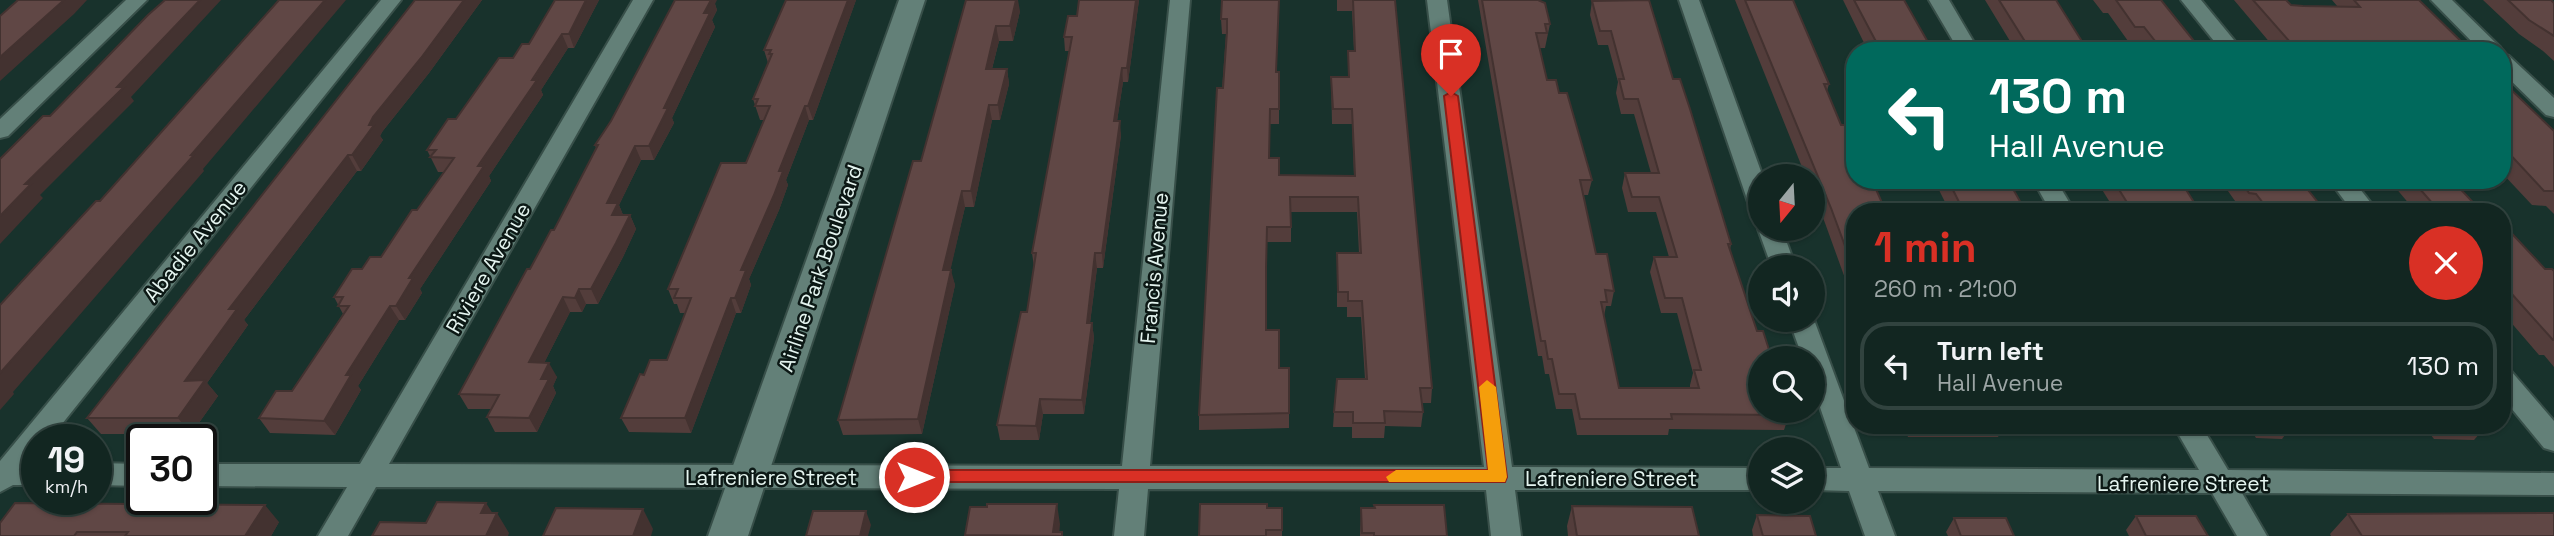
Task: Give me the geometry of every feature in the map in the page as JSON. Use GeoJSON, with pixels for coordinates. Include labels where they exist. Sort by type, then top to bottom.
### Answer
{"type":"FeatureCollection","features":[{"type":"Feature","properties":{"kind":"street"},"geometry":{"type":"LineString","coordinates":[[0,131],[137,0]]}},
{"type":"Feature","properties":{"kind":"street","name":"Abadie Avenue"},"geometry":{"type":"LineString","coordinates":[[2,476],[391,0]]}},
{"type":"Feature","properties":{"kind":"street","name":"Riviere Avenue"},"geometry":{"type":"LineString","coordinates":[[333,536],[643,0]]}},
{"type":"Feature","properties":{"kind":"street","name":"Airline Park Boulevard"},"geometry":{"type":"LineString","coordinates":[[728,536],[912,0]]}},
{"type":"Feature","properties":{"kind":"street","name":"Francis Avenue"},"geometry":{"type":"LineString","coordinates":[[1129,536],[1180,0]]}},
{"type":"Feature","properties":{"kind":"street"},"geometry":{"type":"LineString","coordinates":[[1437,0],[1461,169],[1506,536]]}},
{"type":"Feature","properties":{"kind":"street"},"geometry":{"type":"LineString","coordinates":[[1689,0],[1748,168]]}},
{"type":"Feature","properties":{"kind":"street"},"geometry":{"type":"LineString","coordinates":[[1940,0],[1964,42]]}},
{"type":"Feature","properties":{"kind":"street"},"geometry":{"type":"LineString","coordinates":[[2191,0],[2226,42]]}},
{"type":"Feature","properties":{"kind":"street"},"geometry":{"type":"LineString","coordinates":[[2441,0],[2484,42]]}},
{"type":"Feature","properties":{"kind":"street"},"geometry":{"type":"LineString","coordinates":[[2511,69],[2554,110]]}},
{"type":"Feature","properties":{"kind":"street"},"geometry":{"type":"LineString","coordinates":[[2347,189],[2359,203]]}},
{"type":"Feature","properties":{"kind":"street"},"geometry":{"type":"LineString","coordinates":[[1806,332],[1880,536]]}},
{"type":"Feature","properties":{"kind":"street"},"geometry":{"type":"LineString","coordinates":[[2511,389],[2554,440]]}},
{"type":"Feature","properties":{"kind":"street"},"geometry":{"type":"LineString","coordinates":[[2192,434],[2252,536]]}},
{"type":"Feature","properties":{"kind":"street"},"geometry":{"type":"LineString","coordinates":[[2,476],[21,475]]}},
{"type":"Feature","properties":{"kind":"street","name":"Lafreniere Street"},"geometry":{"type":"LineString","coordinates":[[217,475],[1748,479]]}},
{"type":"Feature","properties":{"kind":"street","name":"Lafreniere Street"},"geometry":{"type":"LineString","coordinates":[[1825,479],[2554,484]]}},
{"type":"Feature","properties":{"kind":"building"},"geometry":{"type":"Polygon","coordinates":[[[18,0],[64,0],[0,57],[0,16],[18,0]]]}},
{"type":"Feature","properties":{"kind":"building"},"geometry":{"type":"Polygon","coordinates":[[[165,0],[200,0],[117,87],[124,87],[25,184],[31,184],[0,216],[0,159],[43,116],[50,116],[165,0]]]}},
{"type":"Feature","properties":{"kind":"building"},"geometry":{"type":"Polygon","coordinates":[[[279,0],[325,0],[191,155],[194,155],[0,373],[0,305],[96,201],[100,201],[279,0]]]}},
{"type":"Feature","properties":{"kind":"building"},"geometry":{"type":"Polygon","coordinates":[[[415,0],[464,0],[373,117],[369,125],[374,125],[352,155],[348,155],[229,309],[237,309],[185,381],[205,380],[178,418],[87,418],[415,0]]]}},
{"type":"Feature","properties":{"kind":"building"},"geometry":{"type":"Polygon","coordinates":[[[555,0],[586,0],[569,34],[562,34],[532,80],[537,80],[478,166],[484,166],[409,278],[413,278],[396,306],[390,306],[346,375],[351,375],[324,421],[259,418],[276,391],[292,391],[349,306],[338,306],[343,297],[334,297],[352,269],[362,269],[370,257],[381,257],[412,210],[417,210],[454,158],[430,157],[436,150],[427,150],[448,119],[456,119],[499,58],[513,58],[522,44],[529,44],[555,0]]]}},
{"type":"Feature","properties":{"kind":"building"},"geometry":{"type":"Polygon","coordinates":[[[675,0],[711,0],[704,13],[710,13],[664,108],[668,108],[649,146],[635,146],[607,203],[618,203],[612,215],[630,215],[591,289],[579,289],[575,298],[563,297],[529,362],[549,363],[541,379],[549,379],[529,418],[487,417],[499,395],[459,394],[527,269],[530,269],[551,230],[554,230],[598,145],[595,145],[611,121],[675,0]]]}},
{"type":"Feature","properties":{"kind":"building"},"geometry":{"type":"Polygon","coordinates":[[[786,0],[848,0],[808,106],[805,106],[779,171],[783,171],[774,195],[741,270],[746,270],[735,298],[731,298],[685,418],[621,418],[640,374],[644,375],[650,360],[667,360],[691,298],[674,298],[678,289],[668,289],[721,163],[746,163],[770,106],[755,106],[758,99],[753,99],[772,54],[769,54],[771,50],[764,50],[786,0]]]}},
{"type":"Feature","properties":{"kind":"building"},"geometry":{"type":"Polygon","coordinates":[[[966,0],[1016,0],[1010,26],[996,26],[986,69],[1007,69],[998,105],[989,105],[971,191],[962,191],[943,270],[951,270],[918,419],[838,420],[913,161],[921,161],[966,0]]]}},
{"type":"Feature","properties":{"kind":"building"},"geometry":{"type":"Polygon","coordinates":[[[1079,0],[1136,0],[1127,68],[1122,68],[1114,121],[1120,121],[1102,253],[1095,253],[1087,323],[1092,323],[1082,400],[1040,399],[1036,426],[997,425],[1021,312],[1027,312],[1036,253],[1032,253],[1072,37],[1064,37],[1068,16],[1077,16],[1079,0]]]}},
{"type":"Feature","properties":{"kind":"building"},"geometry":{"type":"Polygon","coordinates":[[[1222,0],[1279,0],[1276,72],[1279,72],[1279,109],[1270,109],[1269,158],[1279,158],[1279,175],[1355,176],[1352,109],[1333,109],[1331,77],[1349,77],[1348,51],[1355,51],[1353,0],[1395,0],[1432,388],[1420,388],[1423,412],[1384,411],[1385,423],[1353,423],[1353,412],[1334,412],[1337,379],[1367,379],[1362,301],[1348,301],[1348,292],[1338,292],[1337,253],[1361,253],[1358,197],[1290,197],[1291,227],[1267,227],[1266,268],[1266,330],[1279,330],[1279,368],[1289,368],[1289,413],[1199,415],[1217,88],[1223,88],[1227,32],[1227,19],[1221,19],[1222,0]]]}},
{"type":"Feature","properties":{"kind":"building"},"geometry":{"type":"Polygon","coordinates":[[[1482,0],[1538,0],[1545,3],[1550,24],[1545,24],[1547,33],[1536,33],[1547,80],[1556,80],[1559,93],[1567,93],[1592,180],[1580,180],[1596,254],[1607,254],[1614,291],[1605,290],[1607,302],[1601,302],[1619,388],[1699,388],[1694,370],[1701,370],[1682,298],[1665,298],[1654,257],[1677,257],[1659,197],[1632,197],[1625,173],[1659,173],[1638,99],[1624,99],[1619,79],[1624,79],[1611,31],[1600,31],[1592,1],[1649,0],[1673,79],[1680,79],[1731,244],[1728,244],[1748,304],[1748,332],[1763,332],[1768,346],[1748,346],[1748,415],[1671,414],[1672,419],[1580,419],[1575,394],[1559,394],[1552,359],[1548,359],[1545,341],[1541,341],[1482,0]]]}},
{"type":"Feature","properties":{"kind":"building"},"geometry":{"type":"Polygon","coordinates":[[[1745,0],[1793,0],[1829,84],[1824,84],[1841,125],[1846,125],[1846,189],[1876,189],[1882,203],[1846,203],[1846,249],[1825,193],[1825,164],[1813,164],[1745,0]]]}},
{"type":"Feature","properties":{"kind":"building"},"geometry":{"type":"Polygon","coordinates":[[[1854,0],[1904,0],[1928,42],[1876,42],[1854,0]]]}},
{"type":"Feature","properties":{"kind":"building"},"geometry":{"type":"Polygon","coordinates":[[[1999,0],[2056,0],[2082,42],[2025,42],[1999,0]]]}},
{"type":"Feature","properties":{"kind":"building"},"geometry":{"type":"Polygon","coordinates":[[[2116,0],[2161,0],[2195,42],[2156,42],[2144,27],[2135,27],[2116,0]]]}},
{"type":"Feature","properties":{"kind":"building"},"geometry":{"type":"Polygon","coordinates":[[[2253,0],[2286,0],[2291,5],[2303,6],[2360,7],[2354,0],[2419,0],[2462,42],[2290,42],[2253,0]]]}},
{"type":"Feature","properties":{"kind":"building"},"geometry":{"type":"Polygon","coordinates":[[[2508,0],[2551,0],[2554,3],[2554,36],[2529,20],[2508,0]]]}},
{"type":"Feature","properties":{"kind":"building"},"geometry":{"type":"Polygon","coordinates":[[[2511,90],[2554,131],[2554,191],[2544,191],[2511,155],[2511,90]]]}},
{"type":"Feature","properties":{"kind":"building"},"geometry":{"type":"Polygon","coordinates":[[[1952,189],[2013,189],[2021,203],[1960,203],[1952,189]]]}},
{"type":"Feature","properties":{"kind":"building"},"geometry":{"type":"Polygon","coordinates":[[[2119,189],[2186,189],[2194,203],[2127,203],[2119,189]]]}},
{"type":"Feature","properties":{"kind":"building"},"geometry":{"type":"Polygon","coordinates":[[[2246,189],[2307,189],[2318,203],[2263,203],[2256,194],[2249,193],[2246,189]]]}},
{"type":"Feature","properties":{"kind":"building"},"geometry":{"type":"Polygon","coordinates":[[[2420,189],[2460,189],[2474,203],[2432,203],[2420,189]]]}},
{"type":"Feature","properties":{"kind":"building"},"geometry":{"type":"Polygon","coordinates":[[[2511,233],[2545,269],[2554,271],[2553,340],[2511,293],[2511,233]]]}},
{"type":"Feature","properties":{"kind":"building"},"geometry":{"type":"Polygon","coordinates":[[[437,502],[486,503],[481,513],[497,513],[486,536],[372,536],[380,522],[426,523],[437,502]]]}},
{"type":"Feature","properties":{"kind":"building"},"geometry":{"type":"Polygon","coordinates":[[[15,503],[21,503],[21,515],[112,515],[112,504],[126,504],[126,515],[217,515],[217,505],[265,505],[245,536],[125,536],[128,532],[77,532],[74,536],[0,536],[0,523],[15,503]]]}},
{"type":"Feature","properties":{"kind":"building"},"geometry":{"type":"Polygon","coordinates":[[[987,504],[1057,504],[1053,532],[1062,532],[1062,536],[965,535],[970,507],[987,507],[987,504]]]}},
{"type":"Feature","properties":{"kind":"building"},"geometry":{"type":"Polygon","coordinates":[[[1200,504],[1267,504],[1267,508],[1282,508],[1282,530],[1266,530],[1266,536],[1199,536],[1200,504]]]}},
{"type":"Feature","properties":{"kind":"building"},"geometry":{"type":"Polygon","coordinates":[[[1374,505],[1444,505],[1447,536],[1374,536],[1374,533],[1362,533],[1361,508],[1375,508],[1374,505]]]}},
{"type":"Feature","properties":{"kind":"building"},"geometry":{"type":"Polygon","coordinates":[[[1572,506],[1692,507],[1699,536],[1577,536],[1572,506]]]}},
{"type":"Feature","properties":{"kind":"building"},"geometry":{"type":"Polygon","coordinates":[[[556,508],[643,509],[633,536],[543,536],[556,508]]]}},
{"type":"Feature","properties":{"kind":"building"},"geometry":{"type":"Polygon","coordinates":[[[813,511],[866,511],[860,536],[806,536],[813,511]]]}},
{"type":"Feature","properties":{"kind":"building"},"geometry":{"type":"Polygon","coordinates":[[[2554,513],[2554,536],[2362,536],[2348,514],[2554,513]]]}},
{"type":"Feature","properties":{"kind":"building"},"geometry":{"type":"Polygon","coordinates":[[[1757,515],[1810,516],[1816,536],[1763,536],[1757,515]]]}},
{"type":"Feature","properties":{"kind":"building"},"geometry":{"type":"Polygon","coordinates":[[[2136,516],[2196,516],[2208,536],[2146,536],[2136,516]]]}},
{"type":"Feature","properties":{"kind":"building"},"geometry":{"type":"Polygon","coordinates":[[[1954,518],[2006,518],[2014,536],[1961,536],[1954,518]]]}},
{"type":"Feature","properties":{"kind":"slow traffic"},"geometry":{"type":"LineString","coordinates":[[1396,477],[1498,477],[1487,387]]}},
{"type":"Feature","properties":{"kind":"route"},"geometry":{"type":"LineString","coordinates":[[914,477],[1498,477],[1451,96]]}}]}
